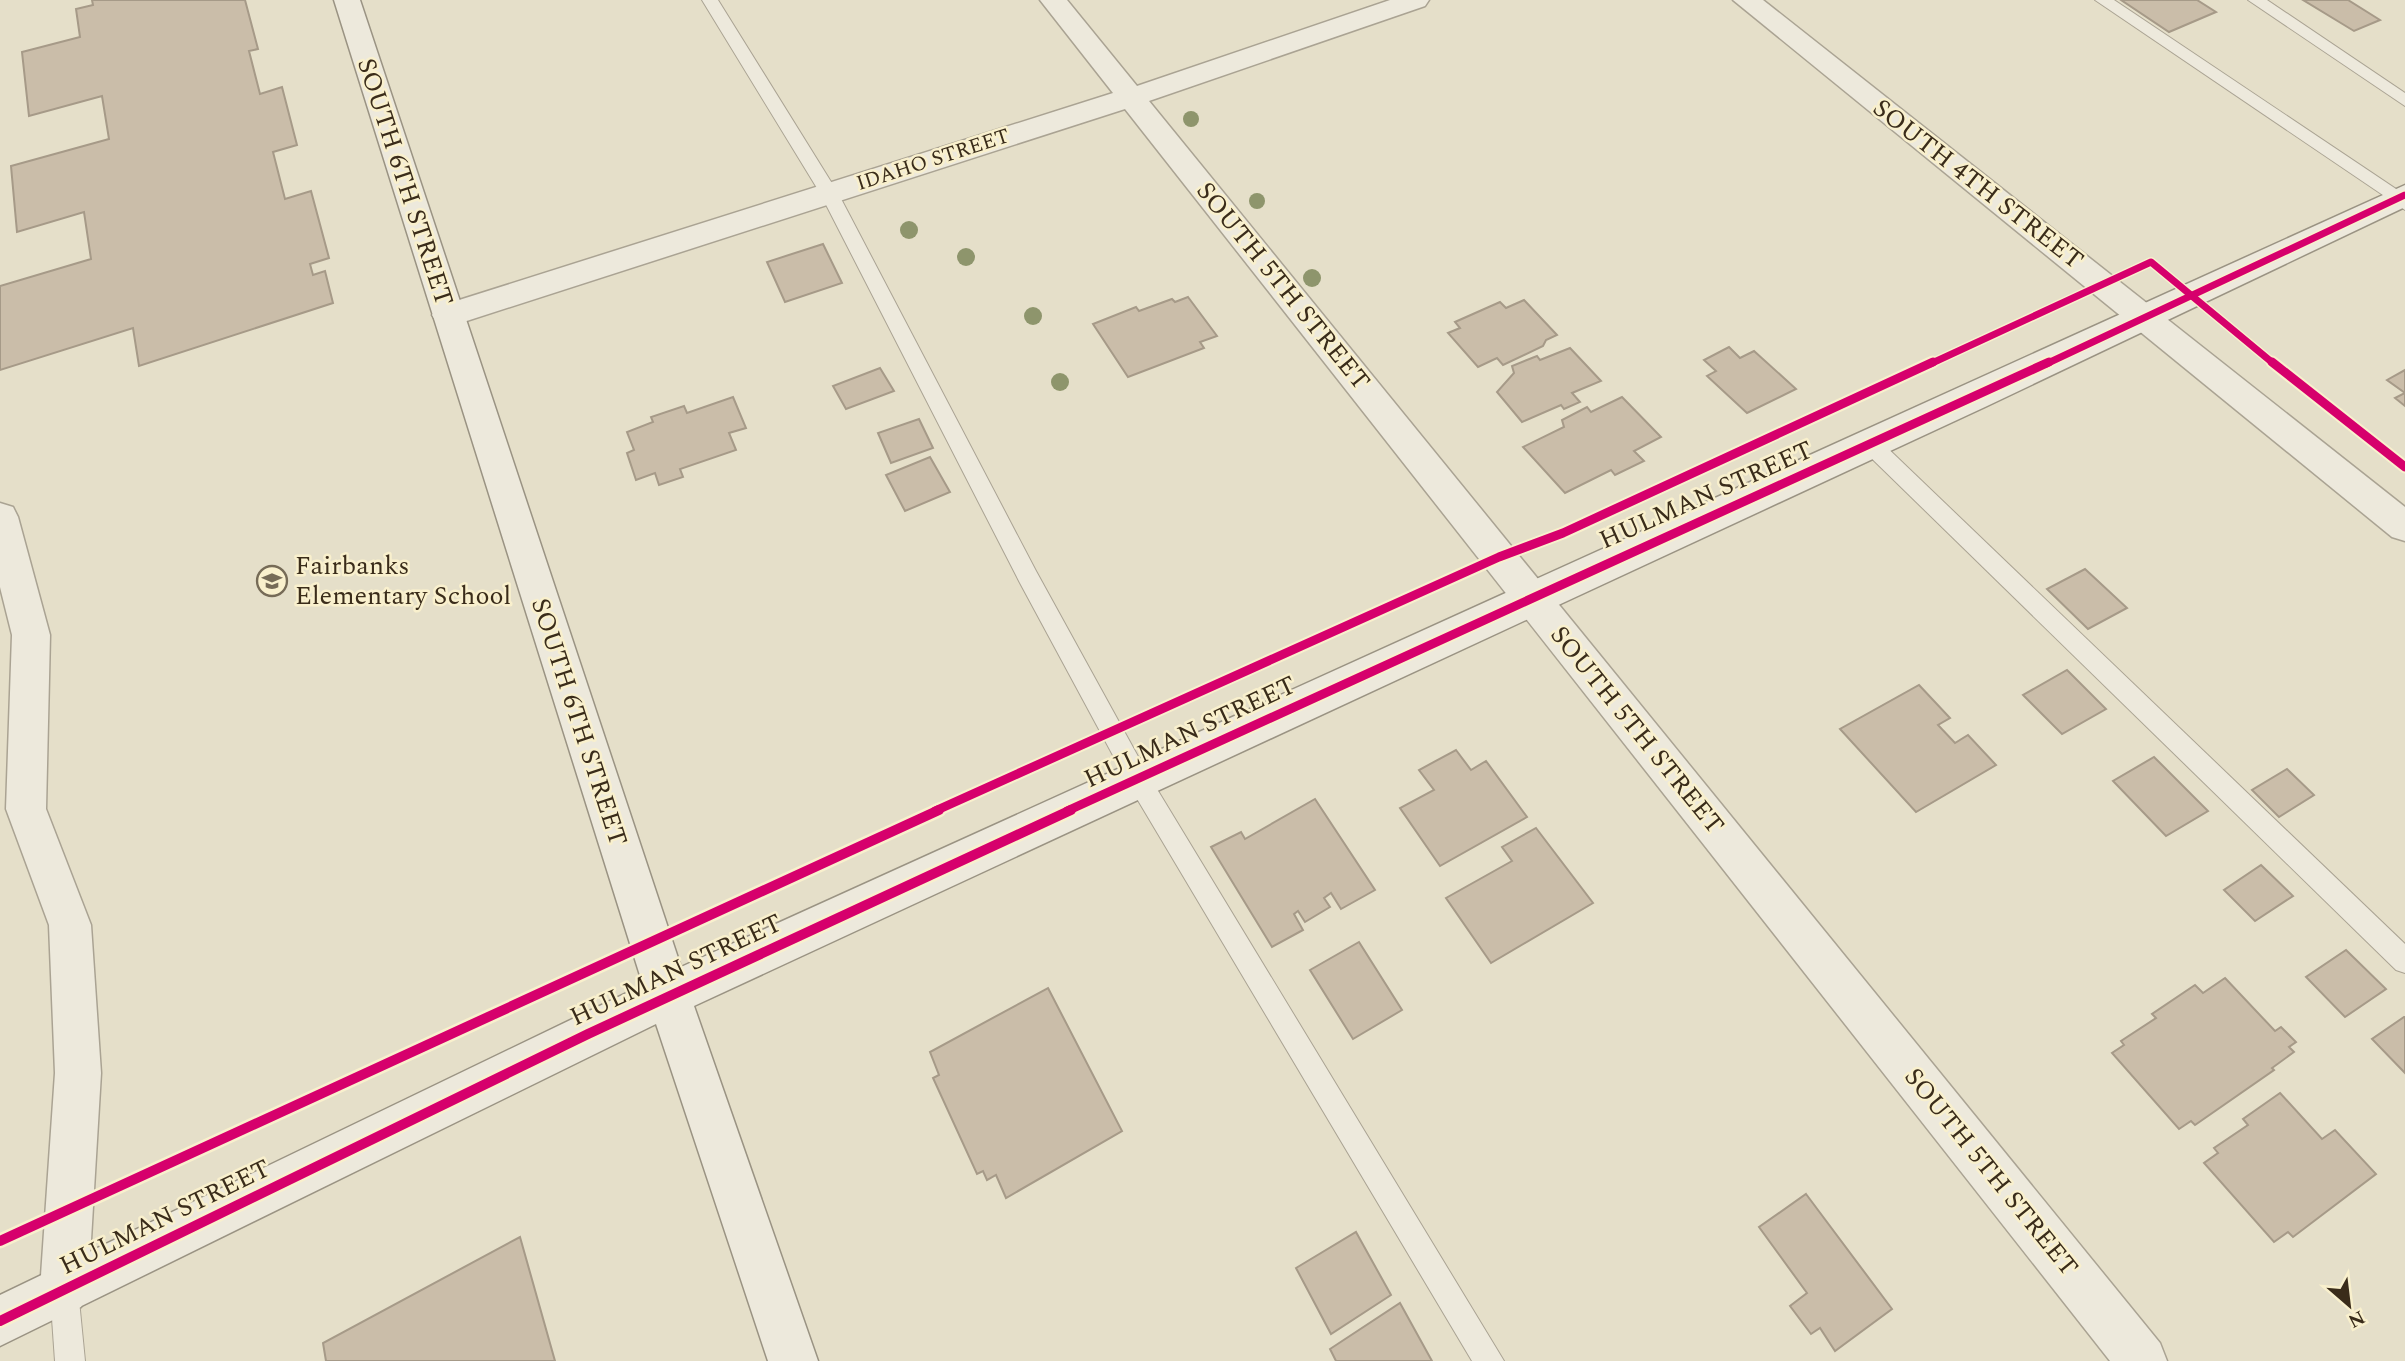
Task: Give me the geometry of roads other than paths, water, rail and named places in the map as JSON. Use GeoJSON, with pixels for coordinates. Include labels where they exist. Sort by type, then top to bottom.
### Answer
{"type":"FeatureCollection","features":[{"type":"Feature","properties":{"kind":"street","name":"SOUTH 6TH STREET"},"geometry":{"type":"LineString","coordinates":[[347,0],[668,996],[793,1361]]}},
{"type":"Feature","properties":{"kind":"street","name":"SOUTH 5TH STREET"},"geometry":{"type":"LineString","coordinates":[[1053,0],[2142,1361]]}},
{"type":"Feature","properties":{"kind":"street","name":"IDAHO STREET"},"geometry":{"type":"LineString","coordinates":[[448,315],[1132,97],[1416,0]]}},
{"type":"Feature","properties":{"kind":"street","name":"SOUTH 4TH STREET"},"geometry":{"type":"LineString","coordinates":[[1746,0],[2405,527]]}},
{"type":"Feature","properties":{"kind":"street","name":"HULMAN STREET"},"geometry":{"type":"LineString","coordinates":[[0,1321],[668,996],[2402,199]]}},
{"type":"Feature","properties":{"kind":"street"},"geometry":{"type":"LineString","coordinates":[[0,517],[31,635],[26,808],[70,925],[78,1073],[64,1290]]}},
{"type":"Feature","properties":{"kind":"lane"},"geometry":{"type":"LineString","coordinates":[[710,0],[829,193],[1022,564],[1138,779],[1489,1361]]}},
{"type":"Feature","properties":{"kind":"lane"},"geometry":{"type":"LineString","coordinates":[[2103,0],[2402,199]]}},
{"type":"Feature","properties":{"kind":"lane"},"geometry":{"type":"LineString","coordinates":[[2256,0],[2405,101]]}},
{"type":"Feature","properties":{"kind":"lane"},"geometry":{"type":"LineString","coordinates":[[1870,444],[2405,961]]}},
{"type":"Feature","properties":{"kind":"lane"},"geometry":{"type":"LineString","coordinates":[[64,1290],[70,1361]]}},
{"type":"Feature","properties":{"kind":"place","name":"Fairbanks Elementary School"},"geometry":{"type":"Point","coordinates":[272,581]}}]}
